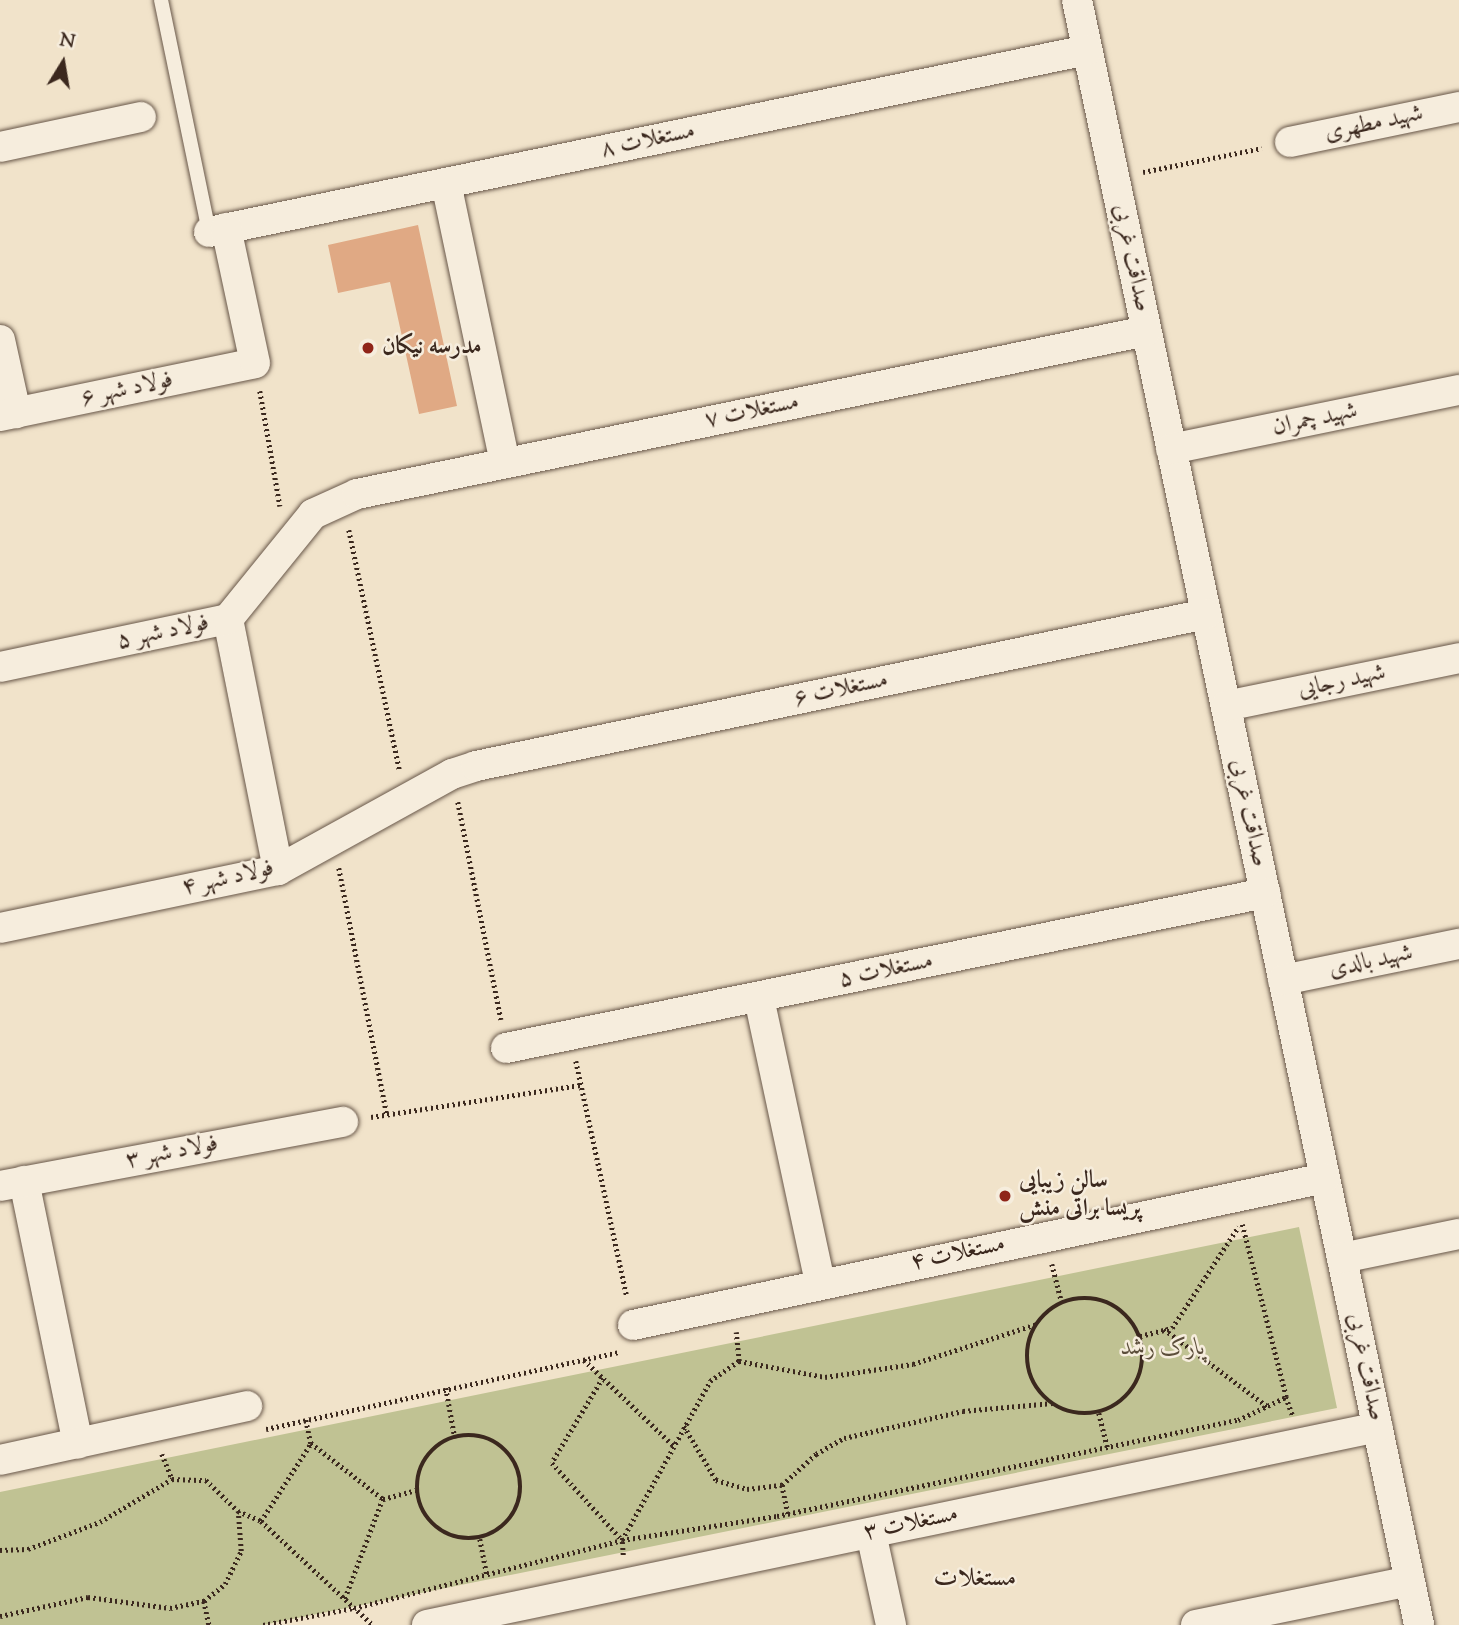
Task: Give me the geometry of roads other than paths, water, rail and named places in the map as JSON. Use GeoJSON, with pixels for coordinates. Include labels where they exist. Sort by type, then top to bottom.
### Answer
{"type":"FeatureCollection","features":[{"type":"Feature","properties":{"kind":"street","name":"صداقت غربی"},"geometry":{"type":"LineString","coordinates":[[1077,0],[1419,1625]]}},
{"type":"Feature","properties":{"kind":"street","name":"مستغلات ۸"},"geometry":{"type":"LineString","coordinates":[[218,230],[1087,50]]}},
{"type":"Feature","properties":{"kind":"street","name":"شهید مطهری"},"geometry":{"type":"LineString","coordinates":[[1290,142],[1459,107]]}},
{"type":"Feature","properties":{"kind":"street"},"geometry":{"type":"LineString","coordinates":[[0,146],[141,117]]}},
{"type":"Feature","properties":{"kind":"street"},"geometry":{"type":"LineString","coordinates":[[446,183],[505,463]]}},
{"type":"Feature","properties":{"kind":"street","name":"فولاد شهر ۶"},"geometry":{"type":"LineString","coordinates":[[8,415],[255,363],[218,230]]}},
{"type":"Feature","properties":{"kind":"street","name":"مستغلات ۷"},"geometry":{"type":"LineString","coordinates":[[350,498],[505,463],[1146,331]]}},
{"type":"Feature","properties":{"kind":"street"},"geometry":{"type":"LineString","coordinates":[[0,340],[8,415]]}},
{"type":"Feature","properties":{"kind":"street","name":"شهید چمران"},"geometry":{"type":"LineString","coordinates":[[1171,449],[1459,390]]}},
{"type":"Feature","properties":{"kind":"street","name":"فولاد شهر ۵"},"geometry":{"type":"LineString","coordinates":[[0,667],[228,620],[313,514],[350,498]]}},
{"type":"Feature","properties":{"kind":"street","name":"مستغلات ۶"},"geometry":{"type":"LineString","coordinates":[[464,770],[1206,614]]}},
{"type":"Feature","properties":{"kind":"street"},"geometry":{"type":"LineString","coordinates":[[228,620],[278,870]]}},
{"type":"Feature","properties":{"kind":"street","name":"شهید رجایی"},"geometry":{"type":"LineString","coordinates":[[1226,706],[1459,658]]}},
{"type":"Feature","properties":{"kind":"street","name":"فولاد شهر ۴"},"geometry":{"type":"LineString","coordinates":[[0,928],[278,870],[464,770]]}},
{"type":"Feature","properties":{"kind":"street","name":"مستغلات ۵"},"geometry":{"type":"LineString","coordinates":[[506,1048],[1265,893]]}},
{"type":"Feature","properties":{"kind":"street","name":"شهید بالدی"},"geometry":{"type":"LineString","coordinates":[[1283,980],[1459,944]]}},
{"type":"Feature","properties":{"kind":"street"},"geometry":{"type":"LineString","coordinates":[[759,998],[820,1283]]}},
{"type":"Feature","properties":{"kind":"street","name":"فولاد شهر ۳"},"geometry":{"type":"LineString","coordinates":[[12,1183],[343,1122]]}},
{"type":"Feature","properties":{"kind":"street","name":"مستغلات ۴"},"geometry":{"type":"LineString","coordinates":[[633,1325],[748,1297],[1325,1178]]}},
{"type":"Feature","properties":{"kind":"street"},"geometry":{"type":"LineString","coordinates":[[12,1183],[78,1443]]}},
{"type":"Feature","properties":{"kind":"street"},"geometry":{"type":"LineString","coordinates":[[1342,1258],[1459,1234]]}},
{"type":"Feature","properties":{"kind":"street"},"geometry":{"type":"LineString","coordinates":[[0,1460],[247,1406]]}},
{"type":"Feature","properties":{"kind":"street","name":"مستغلات ۳"},"geometry":{"type":"LineString","coordinates":[[435,1623],[1378,1427]]}},
{"type":"Feature","properties":{"kind":"street"},"geometry":{"type":"LineString","coordinates":[[871,1533],[891,1625]]}},
{"type":"Feature","properties":{"kind":"street"},"geometry":{"type":"LineString","coordinates":[[1196,1625],[1410,1581]]}},
{"type":"Feature","properties":{"kind":"lane"},"geometry":{"type":"LineString","coordinates":[[160,0],[218,230]]}},
{"type":"Feature","properties":{"kind":"place","name":"مدرسه نیکان"},"geometry":{"type":"Point","coordinates":[368,348]}},
{"type":"Feature","properties":{"kind":"place","name":"سالن زیبایی پریسا براتی منش"},"geometry":{"type":"Point","coordinates":[1005,1196]}},
{"type":"Feature","properties":{"kind":"district","name":"مستغلات"},"geometry":{"type":"Point","coordinates":[975,1579]}},
{"type":"Feature","properties":{"kind":"park label","name":"پارک رشد"},"geometry":{"type":"Point","coordinates":[1163,1349]}}]}
